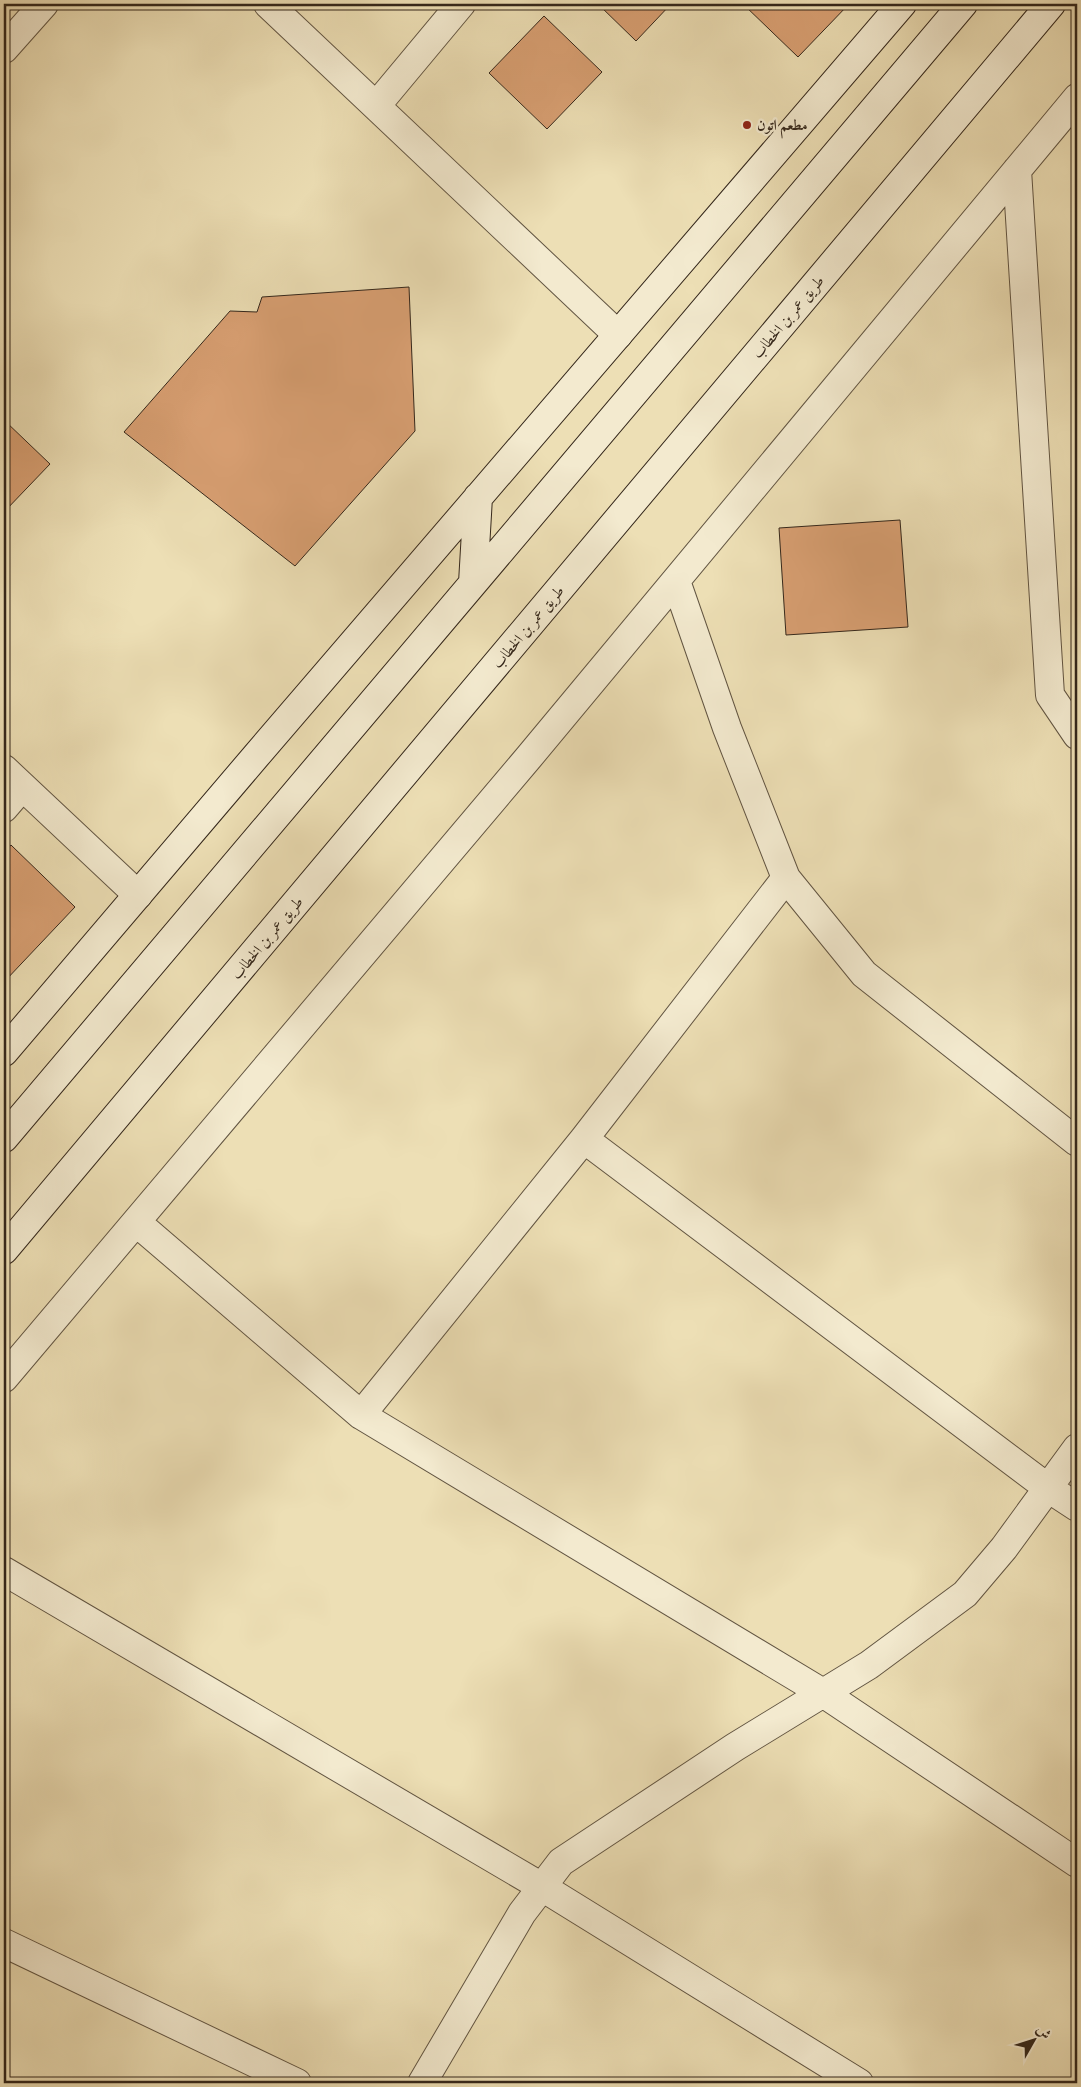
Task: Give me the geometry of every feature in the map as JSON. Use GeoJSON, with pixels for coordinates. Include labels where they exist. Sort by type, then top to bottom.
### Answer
{"type":"FeatureCollection","features":[{"type":"Feature","properties":{"kind":"street"},"geometry":{"type":"LineString","coordinates":[[4,49],[44,4]]}},
{"type":"Feature","properties":{"kind":"street"},"geometry":{"type":"LineString","coordinates":[[268,4],[618,335]]}},
{"type":"Feature","properties":{"kind":"street"},"geometry":{"type":"LineString","coordinates":[[376,106],[461,4]]}},
{"type":"Feature","properties":{"kind":"street"},"geometry":{"type":"LineString","coordinates":[[4,1052],[902,4]]}},
{"type":"Feature","properties":{"kind":"street"},"geometry":{"type":"LineString","coordinates":[[4,1138],[963,4]]}},
{"type":"Feature","properties":{"kind":"street","name":"طريق عمر بن الخطاب"},"geometry":{"type":"LineString","coordinates":[[4,1250],[1051,4]]}},
{"type":"Feature","properties":{"kind":"street"},"geometry":{"type":"LineString","coordinates":[[4,1378],[676,581],[1077,98]]}},
{"type":"Feature","properties":{"kind":"street"},"geometry":{"type":"LineString","coordinates":[[1017,170],[1050,695],[1077,735]]}},
{"type":"Feature","properties":{"kind":"street"},"geometry":{"type":"LineString","coordinates":[[473,582],[478,497]]}},
{"type":"Feature","properties":{"kind":"street"},"geometry":{"type":"LineString","coordinates":[[676,581],[727,728],[786,878],[864,974],[1077,1142]]}},
{"type":"Feature","properties":{"kind":"street"},"geometry":{"type":"LineString","coordinates":[[4,808],[13,778],[138,895]]}},
{"type":"Feature","properties":{"kind":"street"},"geometry":{"type":"LineString","coordinates":[[361,1415],[584,1139],[786,878]]}},
{"type":"Feature","properties":{"kind":"street"},"geometry":{"type":"LineString","coordinates":[[584,1139],[1048,1488],[1077,1507]]}},
{"type":"Feature","properties":{"kind":"street"},"geometry":{"type":"LineString","coordinates":[[136,1222],[361,1415],[823,1693],[1077,1863]]}},
{"type":"Feature","properties":{"kind":"street"},"geometry":{"type":"LineString","coordinates":[[422,2083],[522,1913],[562,1862],[735,1747],[869,1664],[965,1594],[1004,1548],[1077,1448]]}},
{"type":"Feature","properties":{"kind":"street"},"geometry":{"type":"LineString","coordinates":[[4,1570],[542,1886],[859,2083]]}},
{"type":"Feature","properties":{"kind":"street"},"geometry":{"type":"LineString","coordinates":[[4,1943],[297,2083]]}},
{"type":"Feature","properties":{"kind":"building"},"geometry":{"type":"Polygon","coordinates":[[[598,4],[671,4],[636,41],[598,4]]]}},
{"type":"Feature","properties":{"kind":"building"},"geometry":{"type":"Polygon","coordinates":[[[743,4],[849,4],[798,57],[743,4]]]}},
{"type":"Feature","properties":{"kind":"building"},"geometry":{"type":"Polygon","coordinates":[[[544,16],[602,72],[547,129],[489,73],[544,16]]]}},
{"type":"Feature","properties":{"kind":"building"},"geometry":{"type":"Polygon","coordinates":[[[409,287],[415,431],[295,566],[124,432],[230,311],[257,312],[262,297],[409,287]]]}},
{"type":"Feature","properties":{"kind":"building"},"geometry":{"type":"Polygon","coordinates":[[[4,420],[50,464],[4,512],[4,420]]]}},
{"type":"Feature","properties":{"kind":"building"},"geometry":{"type":"Polygon","coordinates":[[[900,520],[908,627],[786,635],[779,528],[900,520]]]}},
{"type":"Feature","properties":{"kind":"building"},"geometry":{"type":"Polygon","coordinates":[[[11,845],[75,907],[4,982],[4,853],[11,845]]]}},
{"type":"Feature","properties":{"kind":"place","name":"مطعم اتون"},"geometry":{"type":"Point","coordinates":[747,125]}}]}
